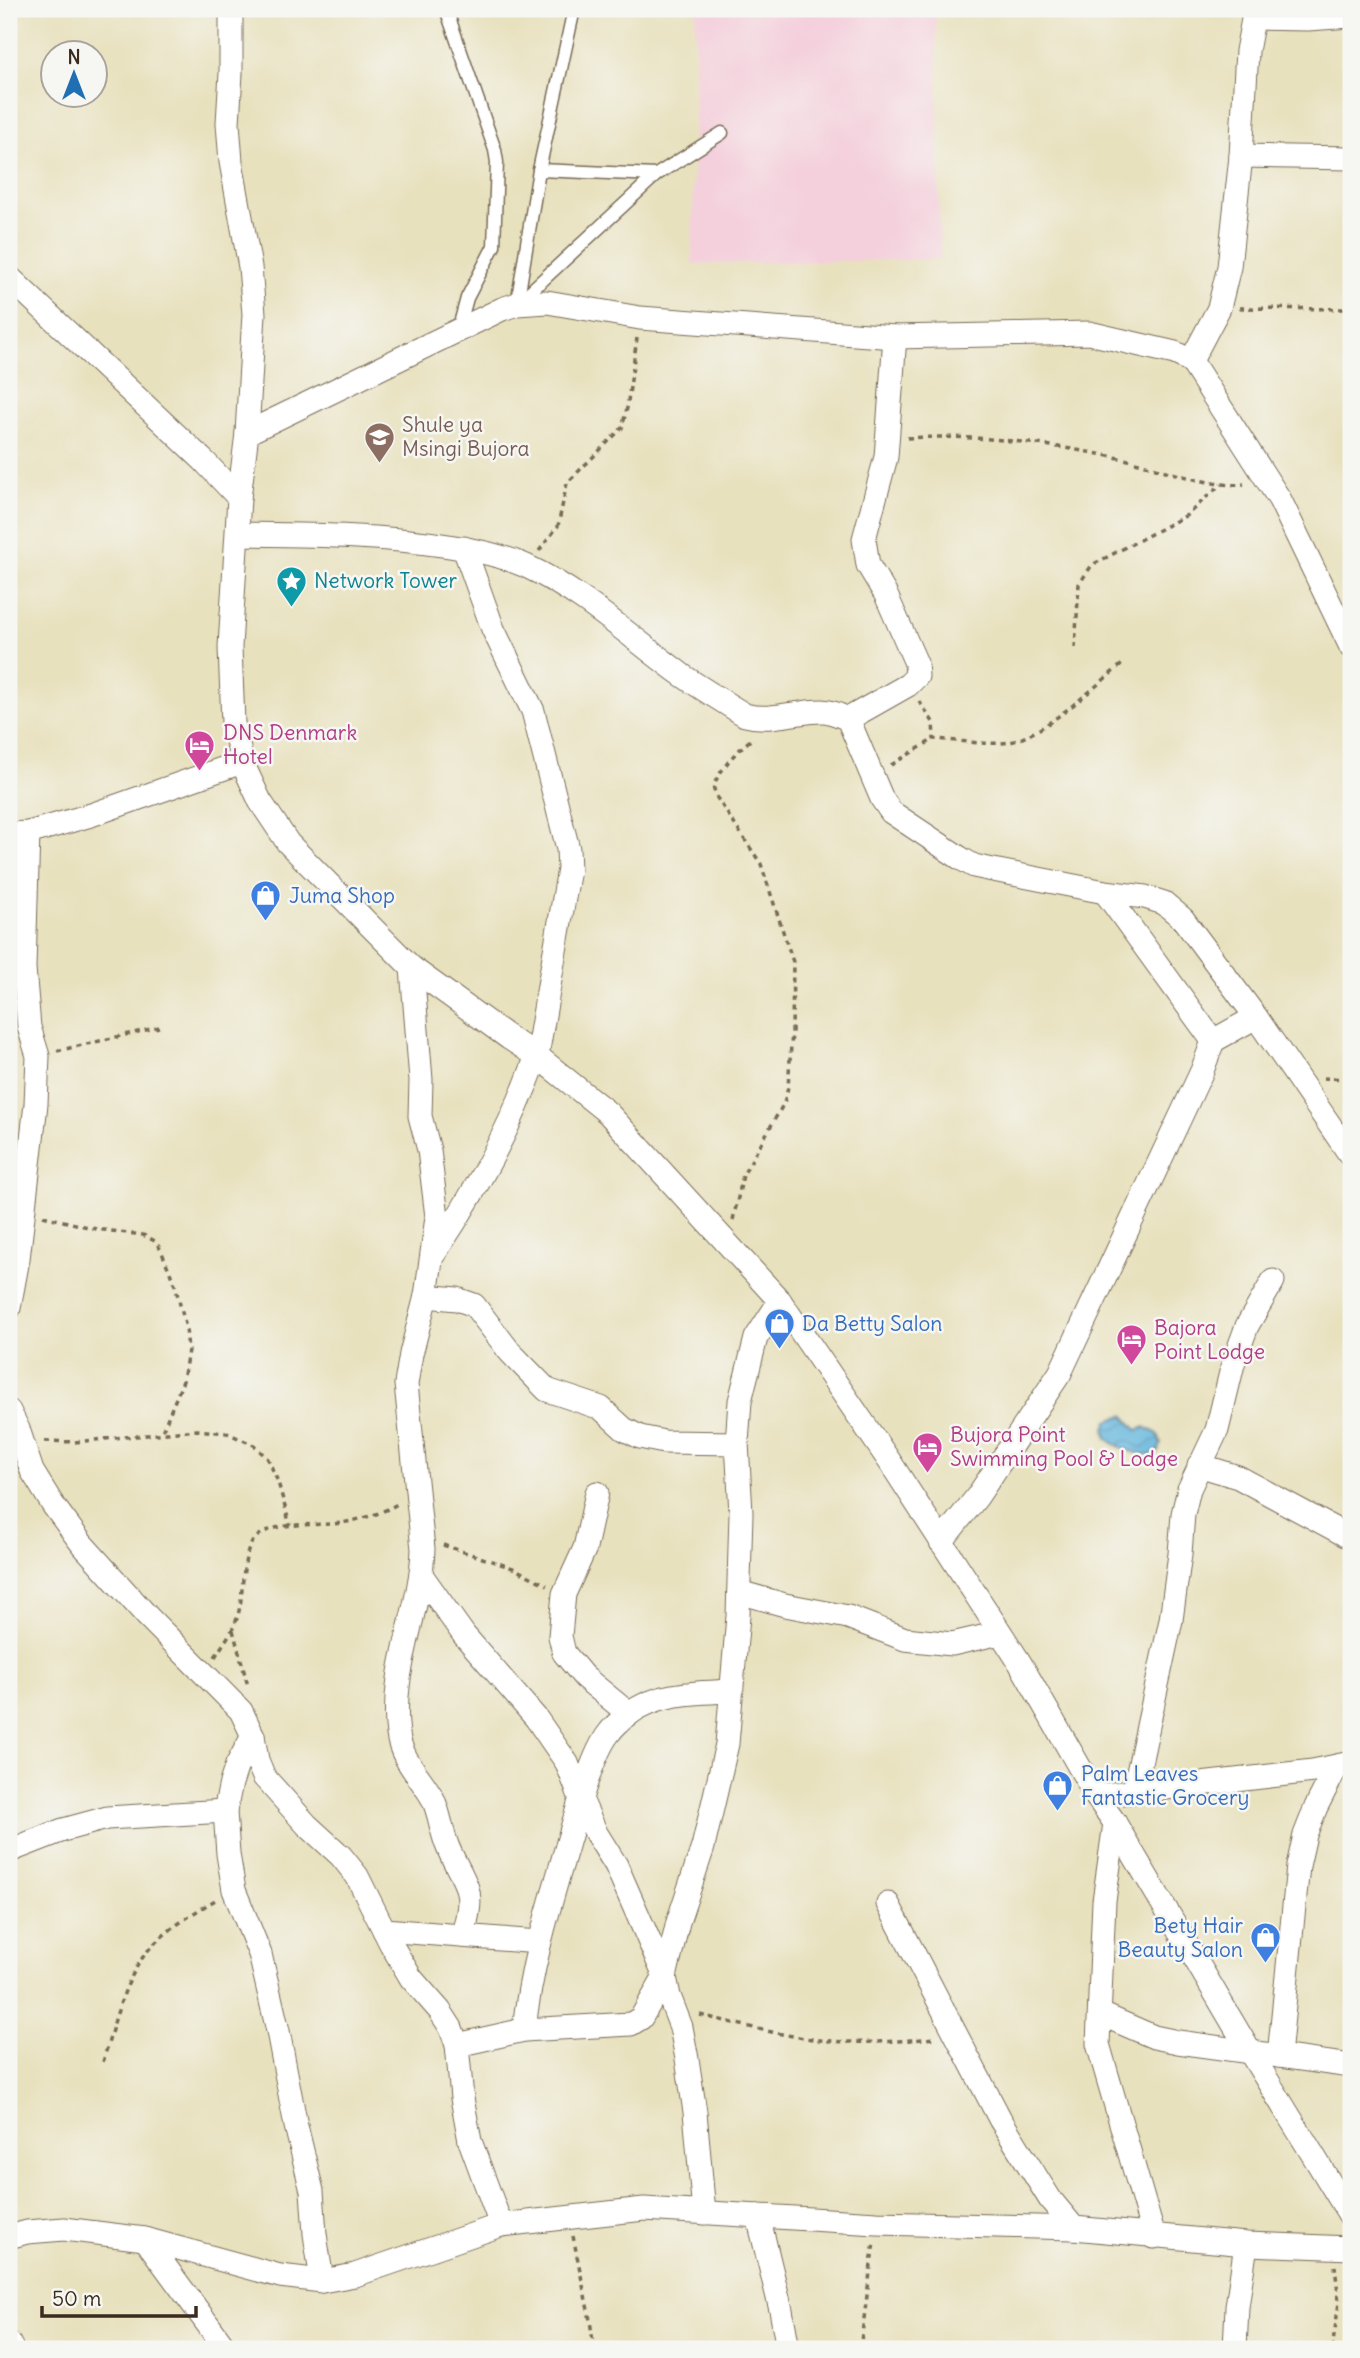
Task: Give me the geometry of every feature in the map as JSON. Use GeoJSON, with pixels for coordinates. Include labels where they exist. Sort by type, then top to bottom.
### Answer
{"type":"FeatureCollection","features":[{"type":"Feature","properties":{"kind":"street"},"geometry":{"type":"LineString","coordinates":[[231,9],[228,123],[250,267],[254,314],[230,647],[233,723],[242,762],[260,801],[288,843],[412,968],[537,1056],[608,1113],[780,1301],[860,1416],[1020,1663],[1096,1796],[1115,1823],[1351,2217]]}},
{"type":"Feature","properties":{"kind":"street"},"geometry":{"type":"LineString","coordinates":[[1191,361],[1219,308],[1229,267],[1241,156],[1247,51],[1254,13],[1308,19],[1351,16]]}},
{"type":"Feature","properties":{"kind":"street"},"geometry":{"type":"LineString","coordinates":[[1241,156],[1351,158]]}},
{"type":"Feature","properties":{"kind":"street"},"geometry":{"type":"LineString","coordinates":[[9,277],[18,298],[204,461],[239,498]]}},
{"type":"Feature","properties":{"kind":"street"},"geometry":{"type":"LineString","coordinates":[[247,433],[517,304],[547,302],[640,318],[895,337],[1089,333],[1175,353],[1191,361],[1280,500],[1348,633]]}},
{"type":"Feature","properties":{"kind":"street"},"geometry":{"type":"LineString","coordinates":[[238,534],[375,537],[488,553],[528,567],[582,600],[683,675],[745,715],[768,718],[823,711],[848,719],[908,685],[917,676],[916,663],[886,595],[868,565],[864,549],[864,539],[886,457],[895,337]]}},
{"type":"Feature","properties":{"kind":"street"},"geometry":{"type":"LineString","coordinates":[[430,1259],[450,1231],[529,1080],[537,1056],[569,869],[568,849],[533,711],[493,629],[464,548]]}},
{"type":"Feature","properties":{"kind":"street"},"geometry":{"type":"LineString","coordinates":[[848,719],[882,799],[891,812],[974,866],[1105,892],[1145,897],[1164,903],[1183,919],[1256,1017],[1351,1156]]}},
{"type":"Feature","properties":{"kind":"street"},"geometry":{"type":"LineString","coordinates":[[9,1308],[24,1210],[36,1104],[38,1056],[29,1027],[18,834],[91,815],[242,762]]}},
{"type":"Feature","properties":{"kind":"street"},"geometry":{"type":"LineString","coordinates":[[1105,892],[1213,1041]]}},
{"type":"Feature","properties":{"kind":"street"},"geometry":{"type":"LineString","coordinates":[[412,968],[421,1080],[420,1116],[429,1150],[437,1217],[426,1296],[406,1384],[422,1537],[422,1576],[401,1671],[397,1698],[398,1735],[406,1758],[432,1798],[441,1819],[446,1842],[467,1889],[469,1902],[463,1936]]}},
{"type":"Feature","properties":{"kind":"street"},"geometry":{"type":"LineString","coordinates":[[941,1542],[977,1497],[1060,1373],[1202,1071],[1213,1041],[1256,1017]]}},
{"type":"Feature","properties":{"kind":"street"},"geometry":{"type":"LineString","coordinates":[[1134,1791],[1171,1620],[1183,1514],[1189,1489],[1217,1430],[1233,1364],[1247,1326],[1273,1280]]}},
{"type":"Feature","properties":{"kind":"street"},"geometry":{"type":"LineString","coordinates":[[426,1296],[457,1299],[474,1305],[510,1352],[547,1390],[601,1408],[624,1429],[640,1437],[664,1442],[737,1443]]}},
{"type":"Feature","properties":{"kind":"street"},"geometry":{"type":"LineString","coordinates":[[457,2045],[524,2030],[631,2025],[642,2018],[665,1977],[678,1922],[703,1847],[727,1744],[739,1592],[741,1513],[737,1443],[740,1401],[756,1338],[780,1301]]}},
{"type":"Feature","properties":{"kind":"street"},"geometry":{"type":"LineString","coordinates":[[9,1411],[32,1471],[53,1505],[82,1544],[148,1617],[241,1711],[253,1736],[257,1760],[264,1777],[357,1876],[411,1978],[451,2028],[457,2045],[462,2098],[470,2141],[501,2225]]}},
{"type":"Feature","properties":{"kind":"street"},"geometry":{"type":"LineString","coordinates":[[1199,1465],[1238,1478],[1351,1538]]}},
{"type":"Feature","properties":{"kind":"street"},"geometry":{"type":"LineString","coordinates":[[597,1493],[585,1548],[564,1594],[560,1636],[564,1653],[584,1677],[629,1714]]}},
{"type":"Feature","properties":{"kind":"street"},"geometry":{"type":"LineString","coordinates":[[422,1576],[464,1635],[536,1718],[568,1762],[596,1833],[616,1865],[665,1977],[681,2027],[695,2112],[704,2213]]}},
{"type":"Feature","properties":{"kind":"street"},"geometry":{"type":"LineString","coordinates":[[739,1592],[785,1605],[848,1617],[905,1639],[952,1644],[1000,1633]]}},
{"type":"Feature","properties":{"kind":"street"},"geometry":{"type":"LineString","coordinates":[[524,2030],[527,1995],[538,1942],[581,1799],[608,1733],[629,1714],[652,1700],[680,1694],[731,1691]]}},
{"type":"Feature","properties":{"kind":"street"},"geometry":{"type":"LineString","coordinates":[[253,1736],[237,1765],[225,1811],[228,1854],[234,1890],[260,1954],[278,2031],[296,2126],[312,2191],[322,2281]]}},
{"type":"Feature","properties":{"kind":"street"},"geometry":{"type":"LineString","coordinates":[[1096,1796],[1234,1781],[1344,1764]]}},
{"type":"Feature","properties":{"kind":"street"},"geometry":{"type":"LineString","coordinates":[[1279,2056],[1298,1866],[1316,1807],[1344,1764]]}},
{"type":"Feature","properties":{"kind":"street"},"geometry":{"type":"LineString","coordinates":[[9,1851],[63,1830],[107,1818],[225,1811]]}},
{"type":"Feature","properties":{"kind":"street"},"geometry":{"type":"LineString","coordinates":[[1115,1823],[1104,1901],[1098,2045],[1154,2237]]}},
{"type":"Feature","properties":{"kind":"street"},"geometry":{"type":"LineString","coordinates":[[888,1904],[1000,2119],[1050,2199],[1074,2228]]}},
{"type":"Feature","properties":{"kind":"street"},"geometry":{"type":"LineString","coordinates":[[384,1930],[538,1942]]}},
{"type":"Feature","properties":{"kind":"street"},"geometry":{"type":"LineString","coordinates":[[1101,2014],[1154,2037],[1351,2066]]}},
{"type":"Feature","properties":{"kind":"street"},"geometry":{"type":"LineString","coordinates":[[9,2237],[27,2232],[64,2229],[145,2239],[280,2276],[322,2281],[355,2275],[501,2225],[643,2209],[877,2223],[1074,2228],[1246,2244],[1342,2247]]}},
{"type":"Feature","properties":{"kind":"street"},"geometry":{"type":"LineString","coordinates":[[758,2216],[788,2349]]}},
{"type":"Feature","properties":{"kind":"street"},"geometry":{"type":"LineString","coordinates":[[145,2239],[226,2349]]}},
{"type":"Feature","properties":{"kind":"street"},"geometry":{"type":"LineString","coordinates":[[1235,2349],[1237,2307],[1246,2244]]}},
{"type":"Feature","properties":{"kind":"street"},"geometry":{"type":"LineString","coordinates":[[9,2343],[12,2349]]}},
{"type":"Feature","properties":{"kind":"lane"},"geometry":{"type":"LineString","coordinates":[[446,9],[497,162],[494,246],[467,298],[458,331]]}},
{"type":"Feature","properties":{"kind":"lane"},"geometry":{"type":"LineString","coordinates":[[517,304],[539,170],[574,9]]}},
{"type":"Feature","properties":{"kind":"lane"},"geometry":{"type":"LineString","coordinates":[[517,304],[656,175],[722,133]]}},
{"type":"Feature","properties":{"kind":"lane"},"geometry":{"type":"LineString","coordinates":[[539,170],[656,175]]}},
{"type":"Feature","properties":{"kind":"path"},"geometry":{"type":"LineString","coordinates":[[1219,308],[1351,309]]}},
{"type":"Feature","properties":{"kind":"path"},"geometry":{"type":"LineString","coordinates":[[528,567],[558,526],[568,483],[622,428],[640,318]]}},
{"type":"Feature","properties":{"kind":"path"},"geometry":{"type":"LineString","coordinates":[[887,439],[973,437],[1069,448],[1221,484],[1268,481]]}},
{"type":"Feature","properties":{"kind":"path"},"geometry":{"type":"LineString","coordinates":[[1075,648],[1079,584],[1093,565],[1187,514],[1221,484]]}},
{"type":"Feature","properties":{"kind":"path"},"geometry":{"type":"LineString","coordinates":[[873,776],[934,739],[1008,742],[1025,737],[1042,727],[1125,662]]}},
{"type":"Feature","properties":{"kind":"path"},"geometry":{"type":"LineString","coordinates":[[908,685],[933,722],[934,739]]}},
{"type":"Feature","properties":{"kind":"path"},"geometry":{"type":"LineString","coordinates":[[726,1241],[737,1207],[743,1175],[784,1103],[790,1063],[793,962],[761,864],[717,798],[713,786],[721,770],[737,751],[754,737]]}},
{"type":"Feature","properties":{"kind":"path"},"geometry":{"type":"LineString","coordinates":[[38,1056],[159,1027]]}},
{"type":"Feature","properties":{"kind":"path"},"geometry":{"type":"LineString","coordinates":[[24,1210],[76,1225],[144,1235],[155,1241],[161,1250],[175,1285],[186,1328],[188,1350],[183,1381],[161,1434]]}},
{"type":"Feature","properties":{"kind":"path"},"geometry":{"type":"LineString","coordinates":[[22,1440],[74,1442],[198,1430],[227,1433],[254,1445],[268,1460],[278,1482],[290,1525]]}},
{"type":"Feature","properties":{"kind":"path"},"geometry":{"type":"LineString","coordinates":[[205,1674],[238,1617],[251,1544],[264,1533],[290,1525],[319,1526],[367,1516],[394,1506],[415,1490]]}},
{"type":"Feature","properties":{"kind":"path"},"geometry":{"type":"LineString","coordinates":[[422,1537],[513,1568],[564,1594]]}},
{"type":"Feature","properties":{"kind":"path"},"geometry":{"type":"LineString","coordinates":[[232,1628],[249,1689]]}},
{"type":"Feature","properties":{"kind":"path"},"geometry":{"type":"LineString","coordinates":[[103,2062],[118,2010],[142,1958],[167,1933],[234,1890]]}},
{"type":"Feature","properties":{"kind":"path"},"geometry":{"type":"LineString","coordinates":[[674,2010],[770,2031],[832,2041],[902,2041],[957,2035]]}},
{"type":"Feature","properties":{"kind":"path"},"geometry":{"type":"LineString","coordinates":[[570,2217],[594,2349]]}},
{"type":"Feature","properties":{"kind":"path"},"geometry":{"type":"LineString","coordinates":[[860,2349],[877,2223]]}},
{"type":"Feature","properties":{"kind":"path"},"geometry":{"type":"LineString","coordinates":[[1332,2349],[1339,2303],[1342,2247]]}},
{"type":"Feature","properties":{"kind":"shaded area"},"geometry":{"type":"Polygon","coordinates":[[[696,9],[936,9],[940,259],[692,264],[696,9]]]}},
{"type":"Feature","properties":{"kind":"water"},"geometry":{"type":"Polygon","coordinates":[[[1124,1415],[1137,1430],[1145,1427],[1158,1434],[1161,1444],[1156,1455],[1130,1451],[1107,1439],[1105,1428],[1108,1421],[1124,1415]]]}},
{"type":"Feature","properties":{"kind":"place","name":"Shule ya Msingi Bujora"},"geometry":{"type":"Point","coordinates":[379,464]}},
{"type":"Feature","properties":{"kind":"place","name":"Network Tower"},"geometry":{"type":"Point","coordinates":[291,608]}},
{"type":"Feature","properties":{"kind":"place","name":"DNS Denmark Hotel"},"geometry":{"type":"Point","coordinates":[200,772]}},
{"type":"Feature","properties":{"kind":"place","name":"Juma Shop"},"geometry":{"type":"Point","coordinates":[266,923]}},
{"type":"Feature","properties":{"kind":"place","name":"Da Betty Salon"},"geometry":{"type":"Point","coordinates":[779,1351]}},
{"type":"Feature","properties":{"kind":"place","name":"Bajora Point Lodge"},"geometry":{"type":"Point","coordinates":[1131,1367]}},
{"type":"Feature","properties":{"kind":"place","name":"Bujora Point Swimming Pool & Lodge"},"geometry":{"type":"Point","coordinates":[927,1474]}},
{"type":"Feature","properties":{"kind":"place","name":"Palm Leaves Fantastic Grocery"},"geometry":{"type":"Point","coordinates":[1058,1813]}},
{"type":"Feature","properties":{"kind":"place","name":"Bety Hair Beauty Salon"},"geometry":{"type":"Point","coordinates":[1266,1965]}}]}
